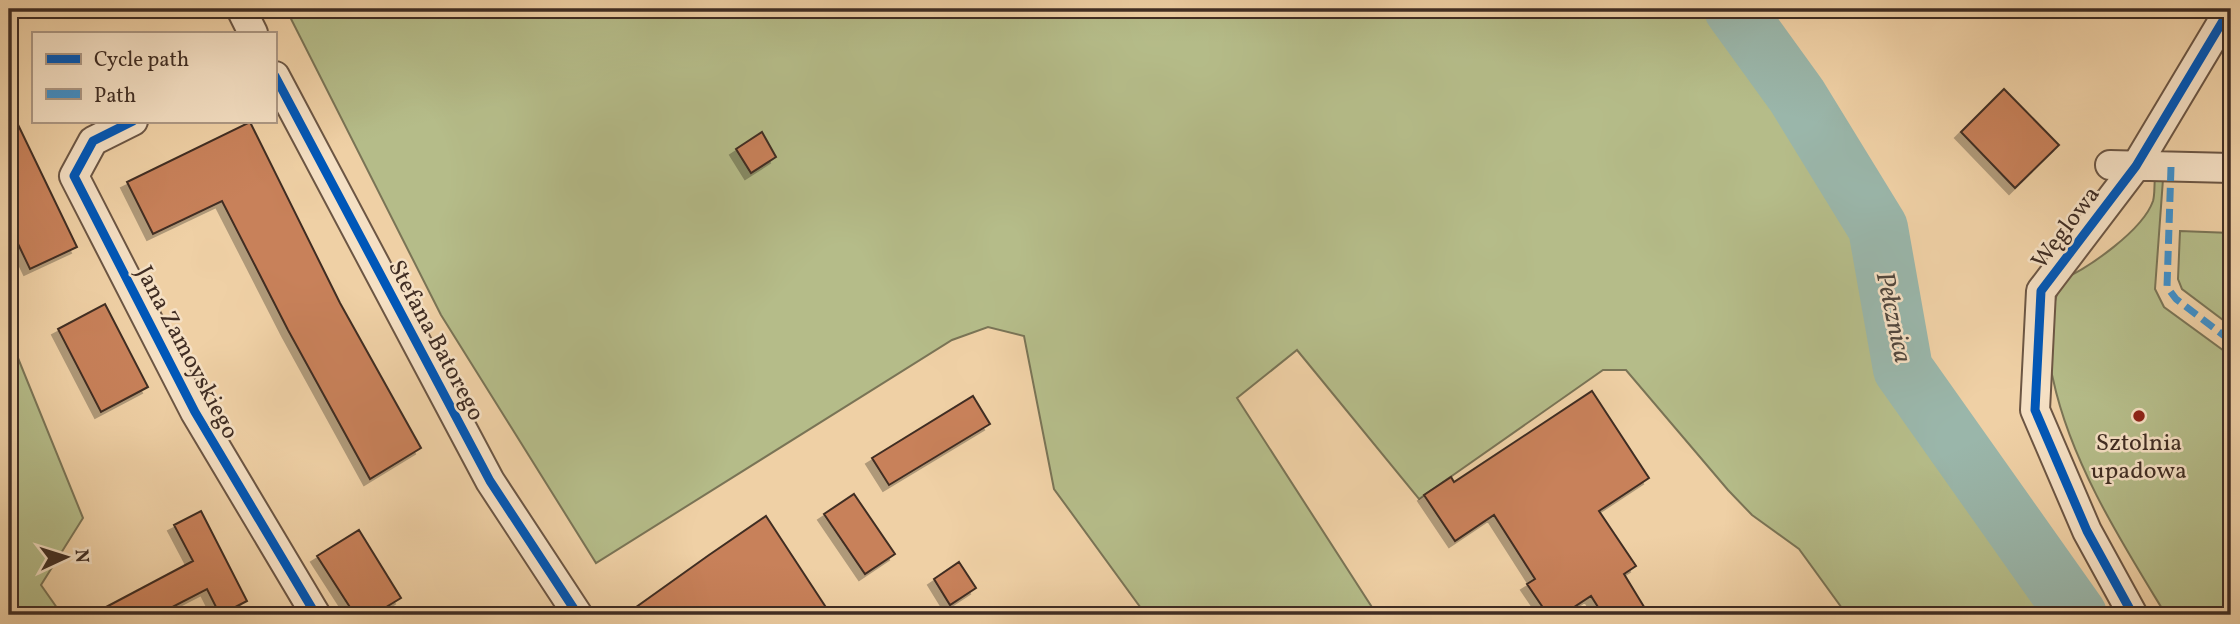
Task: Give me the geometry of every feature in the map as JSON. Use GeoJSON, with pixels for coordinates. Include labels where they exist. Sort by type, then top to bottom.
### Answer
{"type":"FeatureCollection","features":[{"type":"Feature","properties":{"kind":"street"},"geometry":{"type":"LineString","coordinates":[[241,9],[252,32]]}},
{"type":"Feature","properties":{"kind":"street","name":"Węglowa"},"geometry":{"type":"LineString","coordinates":[[2133,615],[2087,531],[2035,410],[2041,291],[2230,9]]}},
{"type":"Feature","properties":{"kind":"street","name":"Stefana Batorego"},"geometry":{"type":"LineString","coordinates":[[276,78],[490,481],[578,615]]}},
{"type":"Feature","properties":{"kind":"street","name":"Jana Zamoyskiego"},"geometry":{"type":"LineString","coordinates":[[131,122],[93,141],[74,176],[195,412],[316,615]]}},
{"type":"Feature","properties":{"kind":"street"},"geometry":{"type":"LineString","coordinates":[[2123,166],[2231,168]]}},
{"type":"Feature","properties":{"kind":"green space"},"geometry":{"type":"Polygon","coordinates":[[[286,9],[1753,9],[1818,100],[1890,213],[1902,262],[1902,351],[1934,429],[2087,615],[1847,615],[1799,549],[1752,515],[1626,370],[1603,370],[1419,499],[1297,350],[1237,398],[1377,615],[1146,615],[1054,489],[1024,336],[988,327],[952,340],[596,563],[441,315],[286,9]]]}},
{"type":"Feature","properties":{"kind":"green space"},"geometry":{"type":"Polygon","coordinates":[[[2155,179],[2163,179],[2155,289],[2164,307],[2231,356],[2231,615],[2166,615],[2116,531],[2085,472],[2061,410],[2048,356],[2050,322],[2061,280],[2086,267],[2127,236],[2153,201],[2155,179]]]}},
{"type":"Feature","properties":{"kind":"green space"},"geometry":{"type":"Polygon","coordinates":[[[2180,231],[2231,233],[2231,326],[2182,289],[2178,279],[2180,231]]]}},
{"type":"Feature","properties":{"kind":"green space"},"geometry":{"type":"Polygon","coordinates":[[[9,336],[83,518],[41,585],[62,615],[9,615],[9,336]]]}},
{"type":"Feature","properties":{"kind":"building"},"geometry":{"type":"Polygon","coordinates":[[[2004,89],[2059,145],[2015,188],[1961,132],[2004,89]]]}},
{"type":"Feature","properties":{"kind":"building"},"geometry":{"type":"Polygon","coordinates":[[[9,106],[77,247],[30,269],[9,225],[9,106]]]}},
{"type":"Feature","properties":{"kind":"building"},"geometry":{"type":"Polygon","coordinates":[[[250,122],[340,303],[421,448],[370,479],[288,330],[222,201],[153,234],[127,182],[250,122]]]}},
{"type":"Feature","properties":{"kind":"building"},"geometry":{"type":"Polygon","coordinates":[[[762,132],[776,157],[751,173],[736,149],[762,132]]]}},
{"type":"Feature","properties":{"kind":"building"},"geometry":{"type":"Polygon","coordinates":[[[105,304],[148,387],[101,412],[58,329],[105,304]]]}},
{"type":"Feature","properties":{"kind":"building"},"geometry":{"type":"Polygon","coordinates":[[[1592,391],[1649,478],[1599,511],[1636,566],[1624,574],[1649,615],[1603,615],[1591,596],[1562,615],[1548,615],[1527,584],[1535,579],[1494,515],[1455,541],[1424,495],[1451,477],[1454,482],[1592,391]]]}},
{"type":"Feature","properties":{"kind":"building"},"geometry":{"type":"Polygon","coordinates":[[[973,396],[990,424],[889,485],[872,458],[973,396]]]}},
{"type":"Feature","properties":{"kind":"building"},"geometry":{"type":"Polygon","coordinates":[[[854,494],[895,554],[865,574],[824,514],[854,494]]]}},
{"type":"Feature","properties":{"kind":"building"},"geometry":{"type":"Polygon","coordinates":[[[201,511],[247,601],[220,615],[207,589],[157,615],[91,615],[193,561],[174,525],[201,511]]]}},
{"type":"Feature","properties":{"kind":"building"},"geometry":{"type":"Polygon","coordinates":[[[766,516],[831,615],[625,615],[709,555],[766,516]]]}},
{"type":"Feature","properties":{"kind":"building"},"geometry":{"type":"Polygon","coordinates":[[[359,530],[401,598],[373,615],[355,615],[317,556],[359,530]]]}},
{"type":"Feature","properties":{"kind":"building"},"geometry":{"type":"Polygon","coordinates":[[[959,562],[976,588],[950,605],[934,579],[959,562]]]}},
{"type":"Feature","properties":{"kind":"waterway","name":"Pełcznica"},"geometry":{"type":"LineString","coordinates":[[1734,9],[1797,96],[1878,228],[1903,369],[2077,615]]}},
{"type":"Feature","properties":{"kind":"marked path"},"geometry":{"type":"LineString","coordinates":[[2171,167],[2167,287],[2176,299],[2231,341]]}},
{"type":"Feature","properties":{"kind":"cycle path"},"geometry":{"type":"LineString","coordinates":[[2133,615],[2087,531],[2035,410],[2041,291],[2136,166],[2230,9]]}},
{"type":"Feature","properties":{"kind":"cycle path"},"geometry":{"type":"LineString","coordinates":[[276,78],[490,481],[578,615]]}},
{"type":"Feature","properties":{"kind":"cycle path"},"geometry":{"type":"LineString","coordinates":[[131,122],[93,141],[74,176],[195,412],[316,615]]}},
{"type":"Feature","properties":{"kind":"place","name":"Sztolnia upadowa"},"geometry":{"type":"Point","coordinates":[2139,416]}}]}
